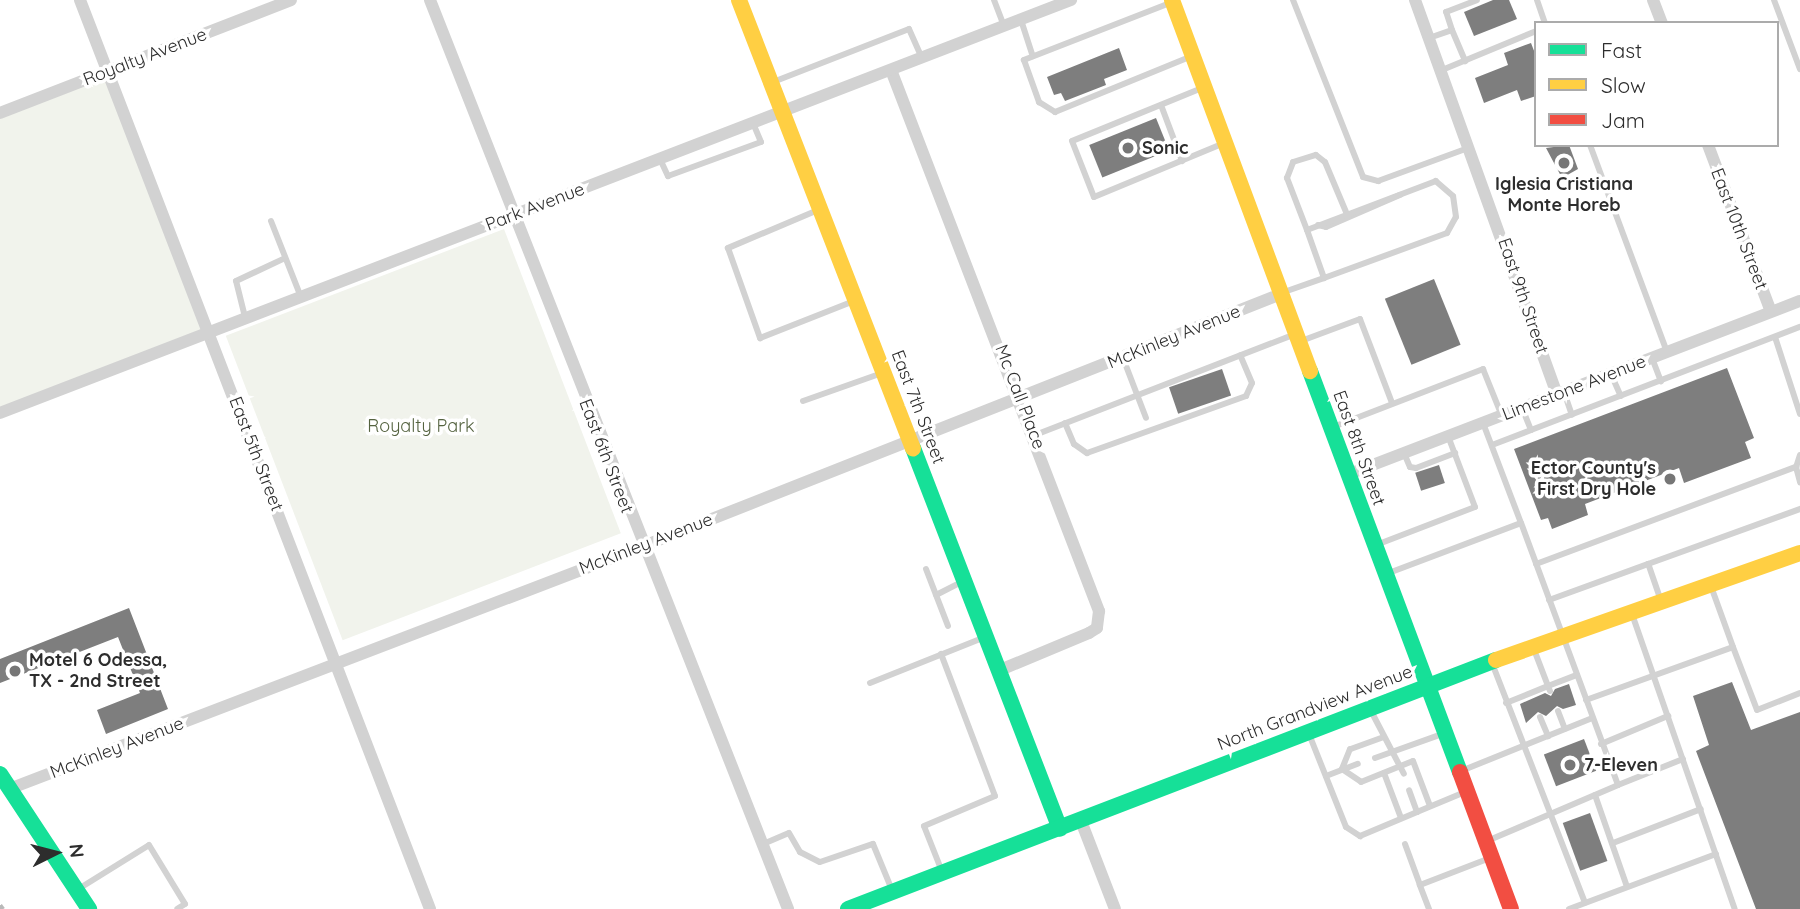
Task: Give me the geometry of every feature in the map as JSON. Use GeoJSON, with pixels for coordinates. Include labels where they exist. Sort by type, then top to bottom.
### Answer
{"type":"FeatureCollection","features":[{"type":"Feature","properties":{"kind":"main road","name":"East 7th Street"},"geometry":{"type":"LineString","coordinates":[[739,0],[1060,829]]}},
{"type":"Feature","properties":{"kind":"main road","name":"East 8th Street"},"geometry":{"type":"LineString","coordinates":[[1172,1],[1425,685],[1511,909]]}},
{"type":"Feature","properties":{"kind":"main road","name":"North Grandview Avenue"},"geometry":{"type":"LineString","coordinates":[[848,909],[1081,821],[1425,685],[1534,649],[1800,553]]}},
{"type":"Feature","properties":{"kind":"main road"},"geometry":{"type":"LineString","coordinates":[[0,774],[89,909]]}},
{"type":"Feature","properties":{"kind":"street","name":"East 5th Street"},"geometry":{"type":"LineString","coordinates":[[80,0],[430,909]]}},
{"type":"Feature","properties":{"kind":"street","name":"Royalty Avenue"},"geometry":{"type":"LineString","coordinates":[[0,113],[290,0]]}},
{"type":"Feature","properties":{"kind":"street","name":"East 6th Street"},"geometry":{"type":"LineString","coordinates":[[430,0],[641,547],[788,909]]}},
{"type":"Feature","properties":{"kind":"street","name":"Park Avenue"},"geometry":{"type":"LineString","coordinates":[[0,413],[1071,0]]}},
{"type":"Feature","properties":{"kind":"street","name":"East 9th Street"},"geometry":{"type":"LineString","coordinates":[[1415,0],[1560,393]]}},
{"type":"Feature","properties":{"kind":"street"},"geometry":{"type":"LineString","coordinates":[[1653,0],[1660,21]]}},
{"type":"Feature","properties":{"kind":"street","name":"Mc Call Place"},"geometry":{"type":"LineString","coordinates":[[891,70],[1092,585],[1100,621],[1089,634],[1000,670]]}},
{"type":"Feature","properties":{"kind":"street","name":"East 10th Street"},"geometry":{"type":"LineString","coordinates":[[1709,147],[1771,312]]}},
{"type":"Feature","properties":{"kind":"street","name":"McKinley Avenue"},"geometry":{"type":"LineString","coordinates":[[9,789],[641,547],[1281,294]]}},
{"type":"Feature","properties":{"kind":"street","name":"Limestone Avenue"},"geometry":{"type":"LineString","coordinates":[[1349,474],[1800,301]]}},
{"type":"Feature","properties":{"kind":"street"},"geometry":{"type":"LineString","coordinates":[[1081,821],[1115,909]]}},
{"type":"Feature","properties":{"kind":"lane"},"geometry":{"type":"LineString","coordinates":[[994,0],[1004,26]]}},
{"type":"Feature","properties":{"kind":"lane"},"geometry":{"type":"LineString","coordinates":[[1293,0],[1363,177],[1378,181],[1471,147]]}},
{"type":"Feature","properties":{"kind":"lane"},"geometry":{"type":"LineString","coordinates":[[1465,61],[1446,12],[1477,0]]}},
{"type":"Feature","properties":{"kind":"lane"},"geometry":{"type":"LineString","coordinates":[[1537,0],[1544,21]]}},
{"type":"Feature","properties":{"kind":"lane"},"geometry":{"type":"LineString","coordinates":[[1774,0],[1800,69]]}},
{"type":"Feature","properties":{"kind":"lane"},"geometry":{"type":"LineString","coordinates":[[1172,1],[1024,60],[1039,102],[1055,112],[1192,56]]}},
{"type":"Feature","properties":{"kind":"lane"},"geometry":{"type":"LineString","coordinates":[[1021,20],[1033,56]]}},
{"type":"Feature","properties":{"kind":"lane"},"geometry":{"type":"LineString","coordinates":[[772,83],[909,29],[922,58]]}},
{"type":"Feature","properties":{"kind":"lane"},"geometry":{"type":"LineString","coordinates":[[1429,38],[1452,30]]}},
{"type":"Feature","properties":{"kind":"lane"},"geometry":{"type":"LineString","coordinates":[[1442,70],[1534,31]]}},
{"type":"Feature","properties":{"kind":"lane"},"geometry":{"type":"LineString","coordinates":[[1204,87],[1072,141],[1094,197],[1225,143]]}},
{"type":"Feature","properties":{"kind":"lane"},"geometry":{"type":"LineString","coordinates":[[1161,105],[1182,160]]}},
{"type":"Feature","properties":{"kind":"lane"},"geometry":{"type":"LineString","coordinates":[[660,159],[668,176],[761,142],[753,123]]}},
{"type":"Feature","properties":{"kind":"lane"},"geometry":{"type":"LineString","coordinates":[[1591,147],[1667,352]]}},
{"type":"Feature","properties":{"kind":"lane"},"geometry":{"type":"LineString","coordinates":[[1324,278],[1287,178],[1293,162],[1315,155],[1325,162],[1346,212]]}},
{"type":"Feature","properties":{"kind":"lane"},"geometry":{"type":"LineString","coordinates":[[1281,294],[1447,233],[1456,217],[1453,196],[1436,181],[1346,212],[1307,230]]}},
{"type":"Feature","properties":{"kind":"lane"},"geometry":{"type":"LineString","coordinates":[[1318,225],[1326,227],[1392,202],[1404,192]]}},
{"type":"Feature","properties":{"kind":"lane"},"geometry":{"type":"LineString","coordinates":[[820,209],[728,248],[760,338],[856,300]]}},
{"type":"Feature","properties":{"kind":"lane"},"geometry":{"type":"LineString","coordinates":[[271,221],[301,297]]}},
{"type":"Feature","properties":{"kind":"lane"},"geometry":{"type":"LineString","coordinates":[[246,318],[236,281],[285,258]]}},
{"type":"Feature","properties":{"kind":"lane"},"geometry":{"type":"LineString","coordinates":[[1035,435],[1240,355],[1360,319],[1392,403]]}},
{"type":"Feature","properties":{"kind":"lane"},"geometry":{"type":"LineString","coordinates":[[1492,445],[1800,327]]}},
{"type":"Feature","properties":{"kind":"lane"},"geometry":{"type":"LineString","coordinates":[[1775,337],[1800,414]]}},
{"type":"Feature","properties":{"kind":"lane"},"geometry":{"type":"LineString","coordinates":[[1065,423],[1074,444],[1087,453],[1246,396],[1252,383],[1240,355]]}},
{"type":"Feature","properties":{"kind":"lane"},"geometry":{"type":"LineString","coordinates":[[1123,358],[1146,418]]}},
{"type":"Feature","properties":{"kind":"lane"},"geometry":{"type":"LineString","coordinates":[[1652,358],[1661,381]]}},
{"type":"Feature","properties":{"kind":"lane"},"geometry":{"type":"LineString","coordinates":[[1331,427],[1483,369],[1502,415]]}},
{"type":"Feature","properties":{"kind":"lane"},"geometry":{"type":"LineString","coordinates":[[803,401],[883,372]]}},
{"type":"Feature","properties":{"kind":"lane"},"geometry":{"type":"LineString","coordinates":[[1611,374],[1621,396]]}},
{"type":"Feature","properties":{"kind":"lane"},"geometry":{"type":"LineString","coordinates":[[1560,393],[1572,415]]}},
{"type":"Feature","properties":{"kind":"lane"},"geometry":{"type":"LineString","coordinates":[[1522,408],[1531,430]]}},
{"type":"Feature","properties":{"kind":"lane"},"geometry":{"type":"LineString","coordinates":[[1483,423],[1618,785]]}},
{"type":"Feature","properties":{"kind":"lane"},"geometry":{"type":"LineString","coordinates":[[1374,546],[1475,506],[1448,436]]}},
{"type":"Feature","properties":{"kind":"lane"},"geometry":{"type":"LineString","coordinates":[[1404,453],[1410,467],[1416,468],[1455,453]]}},
{"type":"Feature","properties":{"kind":"lane"},"geometry":{"type":"LineString","coordinates":[[1800,455],[1796,467],[1800,482]]}},
{"type":"Feature","properties":{"kind":"lane"},"geometry":{"type":"LineString","coordinates":[[1536,564],[1796,467]]}},
{"type":"Feature","properties":{"kind":"lane"},"geometry":{"type":"LineString","coordinates":[[1549,600],[1800,509]]}},
{"type":"Feature","properties":{"kind":"lane"},"geometry":{"type":"LineString","coordinates":[[1384,575],[1521,523]]}},
{"type":"Feature","properties":{"kind":"lane"},"geometry":{"type":"LineString","coordinates":[[1648,564],[1662,603]]}},
{"type":"Feature","properties":{"kind":"lane"},"geometry":{"type":"LineString","coordinates":[[926,569],[948,626]]}},
{"type":"Feature","properties":{"kind":"lane"},"geometry":{"type":"LineString","coordinates":[[936,594],[965,581]]}},
{"type":"Feature","properties":{"kind":"lane"},"geometry":{"type":"LineString","coordinates":[[1711,585],[1757,710],[1800,693]]}},
{"type":"Feature","properties":{"kind":"lane"},"geometry":{"type":"LineString","coordinates":[[1632,614],[1735,909]]}},
{"type":"Feature","properties":{"kind":"lane"},"geometry":{"type":"LineString","coordinates":[[870,683],[987,636]]}},
{"type":"Feature","properties":{"kind":"lane"},"geometry":{"type":"LineString","coordinates":[[1586,699],[1733,647]]}},
{"type":"Feature","properties":{"kind":"lane"},"geometry":{"type":"LineString","coordinates":[[1534,649],[1549,688]]}},
{"type":"Feature","properties":{"kind":"lane"},"geometry":{"type":"LineString","coordinates":[[941,654],[995,796],[924,826],[942,873]]}},
{"type":"Feature","properties":{"kind":"lane"},"geometry":{"type":"LineString","coordinates":[[1492,663],[1585,903]]}},
{"type":"Feature","properties":{"kind":"lane"},"geometry":{"type":"LineString","coordinates":[[1506,703],[1577,675]]}},
{"type":"Feature","properties":{"kind":"lane"},"geometry":{"type":"LineString","coordinates":[[1370,708],[1381,738],[1395,752],[1404,774]]}},
{"type":"Feature","properties":{"kind":"lane"},"geometry":{"type":"LineString","coordinates":[[1558,711],[1565,729]]}},
{"type":"Feature","properties":{"kind":"lane"},"geometry":{"type":"LineString","coordinates":[[1601,744],[1668,716]]}},
{"type":"Feature","properties":{"kind":"lane"},"geometry":{"type":"LineString","coordinates":[[1540,717],[1548,736]]}},
{"type":"Feature","properties":{"kind":"lane"},"geometry":{"type":"LineString","coordinates":[[1458,772],[1592,718]]}},
{"type":"Feature","properties":{"kind":"lane"},"geometry":{"type":"LineString","coordinates":[[1307,731],[1346,827],[1360,836],[1465,792]]}},
{"type":"Feature","properties":{"kind":"lane"},"geometry":{"type":"LineString","coordinates":[[1375,758],[1444,733]]}},
{"type":"Feature","properties":{"kind":"lane"},"geometry":{"type":"LineString","coordinates":[[1342,769],[1350,749],[1381,738]]}},
{"type":"Feature","properties":{"kind":"lane"},"geometry":{"type":"LineString","coordinates":[[1420,885],[1489,850],[1550,812],[1684,759]]}},
{"type":"Feature","properties":{"kind":"lane"},"geometry":{"type":"LineString","coordinates":[[1342,769],[1361,782],[1413,761],[1430,806]]}},
{"type":"Feature","properties":{"kind":"lane"},"geometry":{"type":"LineString","coordinates":[[1326,776],[1358,764]]}},
{"type":"Feature","properties":{"kind":"lane"},"geometry":{"type":"LineString","coordinates":[[1384,773],[1401,818]]}},
{"type":"Feature","properties":{"kind":"lane"},"geometry":{"type":"LineString","coordinates":[[1409,790],[1417,812]]}},
{"type":"Feature","properties":{"kind":"lane"},"geometry":{"type":"LineString","coordinates":[[1595,795],[1628,887]]}},
{"type":"Feature","properties":{"kind":"lane"},"geometry":{"type":"LineString","coordinates":[[1613,843],[1701,809]]}},
{"type":"Feature","properties":{"kind":"lane"},"geometry":{"type":"LineString","coordinates":[[762,844],[789,833],[800,852],[820,862],[873,844],[893,892]]}},
{"type":"Feature","properties":{"kind":"lane"},"geometry":{"type":"LineString","coordinates":[[1405,844],[1429,909]]}},
{"type":"Feature","properties":{"kind":"lane"},"geometry":{"type":"LineString","coordinates":[[76,891],[149,845],[185,904],[177,909]]}},
{"type":"Feature","properties":{"kind":"lane"},"geometry":{"type":"LineString","coordinates":[[1569,909],[1716,854]]}},
{"type":"Feature","properties":{"kind":"green space"},"geometry":{"type":"Polygon","coordinates":[[[108,71],[209,333],[0,413],[0,113],[108,71]]]}},
{"type":"Feature","properties":{"kind":"green space","name":"Royalty Park"},"geometry":{"type":"Polygon","coordinates":[[[504,229],[621,533],[343,640],[226,336],[504,229]]]}},
{"type":"Feature","properties":{"kind":"building"},"geometry":{"type":"Polygon","coordinates":[[[1493,0],[1509,0],[1517,19],[1474,36],[1464,12],[1493,0]]]}},
{"type":"Feature","properties":{"kind":"building"},"geometry":{"type":"Polygon","coordinates":[[[1531,43],[1534,51],[1534,97],[1521,101],[1517,90],[1484,103],[1475,78],[1508,65],[1504,53],[1531,43]]]}},
{"type":"Feature","properties":{"kind":"building"},"geometry":{"type":"Polygon","coordinates":[[[1119,48],[1127,70],[1104,79],[1106,85],[1065,101],[1061,93],[1054,95],[1047,77],[1119,48]]]}},
{"type":"Feature","properties":{"kind":"building","name":"Sonic"},"geometry":{"type":"Polygon","coordinates":[[[1156,118],[1169,150],[1102,177],[1089,145],[1156,118]]]}},
{"type":"Feature","properties":{"kind":"building","name":"Iglesia Cristiana Monte Horeb"},"geometry":{"type":"Polygon","coordinates":[[[1570,147],[1578,169],[1562,178],[1546,148],[1570,147]]]}},
{"type":"Feature","properties":{"kind":"building"},"geometry":{"type":"Polygon","coordinates":[[[1434,279],[1461,345],[1411,365],[1385,299],[1434,279]]]}},
{"type":"Feature","properties":{"kind":"building"},"geometry":{"type":"Polygon","coordinates":[[[1727,368],[1754,438],[1745,442],[1751,458],[1684,483],[1679,468],[1585,504],[1588,515],[1552,529],[1548,518],[1541,520],[1514,449],[1727,368]]]}},
{"type":"Feature","properties":{"kind":"building"},"geometry":{"type":"Polygon","coordinates":[[[1222,369],[1231,395],[1178,414],[1169,387],[1222,369]]]}},
{"type":"Feature","properties":{"kind":"building"},"geometry":{"type":"Polygon","coordinates":[[[1439,465],[1445,483],[1421,491],[1415,473],[1439,465]]]}},
{"type":"Feature","properties":{"kind":"building","name":"Motel 6 Odessa, TX - 2nd Street"},"geometry":{"type":"Polygon","coordinates":[[[129,608],[168,709],[106,734],[97,710],[140,693],[118,637],[0,683],[0,659],[129,608]]]}},
{"type":"Feature","properties":{"kind":"building"},"geometry":{"type":"Polygon","coordinates":[[[1732,682],[1751,730],[1800,712],[1800,909],[1756,909],[1696,751],[1709,745],[1693,696],[1732,682]]]}},
{"type":"Feature","properties":{"kind":"building"},"geometry":{"type":"Polygon","coordinates":[[[1569,684],[1576,705],[1563,709],[1557,706],[1546,716],[1538,712],[1526,723],[1520,704],[1545,693],[1551,696],[1555,689],[1569,684]]]}},
{"type":"Feature","properties":{"kind":"building"},"geometry":{"type":"Polygon","coordinates":[[[1584,739],[1596,771],[1556,786],[1544,754],[1584,739]]]}},
{"type":"Feature","properties":{"kind":"building"},"geometry":{"type":"Polygon","coordinates":[[[1590,813],[1607,861],[1580,871],[1563,823],[1590,813]]]}},
{"type":"Feature","properties":{"kind":"railway"},"geometry":{"type":"LineString","coordinates":[[0,905],[3,909]]}},
{"type":"Feature","properties":{"kind":"traffic: fast"},"geometry":{"type":"LineString","coordinates":[[1310,371],[1460,772]]}},
{"type":"Feature","properties":{"kind":"traffic: fast"},"geometry":{"type":"LineString","coordinates":[[913,448],[1060,829]]}},
{"type":"Feature","properties":{"kind":"traffic: fast"},"geometry":{"type":"LineString","coordinates":[[848,909],[1496,660]]}},
{"type":"Feature","properties":{"kind":"traffic: fast"},"geometry":{"type":"LineString","coordinates":[[0,774],[89,909]]}},
{"type":"Feature","properties":{"kind":"traffic: slow"},"geometry":{"type":"LineString","coordinates":[[739,0],[913,448]]}},
{"type":"Feature","properties":{"kind":"traffic: slow"},"geometry":{"type":"LineString","coordinates":[[1172,0],[1310,371]]}},
{"type":"Feature","properties":{"kind":"traffic: slow"},"geometry":{"type":"LineString","coordinates":[[1496,660],[1800,553]]}},
{"type":"Feature","properties":{"kind":"traffic: jam"},"geometry":{"type":"LineString","coordinates":[[1460,772],[1511,909]]}},
{"type":"Feature","properties":{"kind":"place","name":"Sonic"},"geometry":{"type":"Point","coordinates":[1128,148]}},
{"type":"Feature","properties":{"kind":"place","name":"Iglesia Cristiana Monte Horeb"},"geometry":{"type":"Point","coordinates":[1564,163]}},
{"type":"Feature","properties":{"kind":"place","name":"Ector County's First Dry Hole"},"geometry":{"type":"Point","coordinates":[1670,479]}},
{"type":"Feature","properties":{"kind":"place","name":"Motel 6 Odessa, TX - 2nd Street"},"geometry":{"type":"Point","coordinates":[15,671]}},
{"type":"Feature","properties":{"kind":"place","name":"7-Eleven"},"geometry":{"type":"Point","coordinates":[1570,765]}}]}
